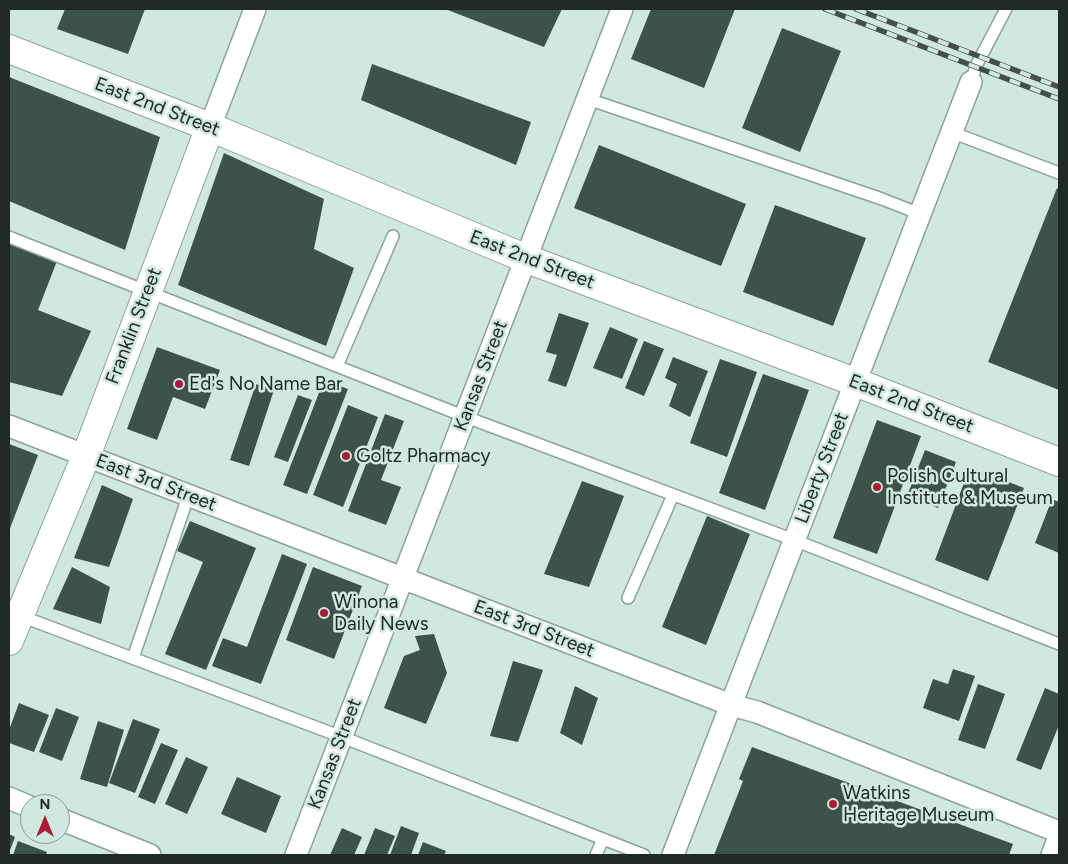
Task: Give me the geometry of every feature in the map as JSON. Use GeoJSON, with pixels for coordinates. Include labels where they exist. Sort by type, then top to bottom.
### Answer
{"type":"FeatureCollection","features":[{"type":"Feature","properties":{"kind":"street","name":"Franklin Street"},"geometry":{"type":"LineString","coordinates":[[9,641],[14,613],[86,456],[255,9]]}},
{"type":"Feature","properties":{"kind":"street","name":"Kansas Street"},"geometry":{"type":"LineString","coordinates":[[296,855],[622,9]]}},
{"type":"Feature","properties":{"kind":"street","name":"East 2nd Street"},"geometry":{"type":"LineString","coordinates":[[9,49],[210,127],[527,259],[855,382],[1059,462]]}},
{"type":"Feature","properties":{"kind":"street","name":"Liberty Street"},"geometry":{"type":"LineString","coordinates":[[673,855],[971,82]]}},
{"type":"Feature","properties":{"kind":"street","name":"East 3rd Street"},"geometry":{"type":"LineString","coordinates":[[9,426],[731,705],[757,712],[1059,832]]}},
{"type":"Feature","properties":{"kind":"street"},"geometry":{"type":"LineString","coordinates":[[70,823],[150,855]]}},
{"type":"Feature","properties":{"kind":"street"},"geometry":{"type":"LineString","coordinates":[[1052,855],[1059,837]]}},
{"type":"Feature","properties":{"kind":"lane"},"geometry":{"type":"LineString","coordinates":[[971,82],[976,66],[1004,10]]}},
{"type":"Feature","properties":{"kind":"lane"},"geometry":{"type":"LineString","coordinates":[[588,99],[882,199],[920,214]]}},
{"type":"Feature","properties":{"kind":"lane"},"geometry":{"type":"LineString","coordinates":[[951,132],[1059,173]]}},
{"type":"Feature","properties":{"kind":"lane"},"geometry":{"type":"LineString","coordinates":[[337,366],[393,236]]}},
{"type":"Feature","properties":{"kind":"lane"},"geometry":{"type":"LineString","coordinates":[[9,237],[466,417],[794,540],[1059,644]]}},
{"type":"Feature","properties":{"kind":"lane"},"geometry":{"type":"LineString","coordinates":[[133,658],[188,494]]}},
{"type":"Feature","properties":{"kind":"lane"},"geometry":{"type":"LineString","coordinates":[[628,598],[673,495]]}},
{"type":"Feature","properties":{"kind":"lane"},"geometry":{"type":"LineString","coordinates":[[14,613],[342,737],[644,855]]}},
{"type":"Feature","properties":{"kind":"lane"},"geometry":{"type":"LineString","coordinates":[[596,855],[603,839]]}},
{"type":"Feature","properties":{"kind":"building"},"geometry":{"type":"Polygon","coordinates":[[[65,9],[145,9],[128,54],[57,29],[65,9]]]}},
{"type":"Feature","properties":{"kind":"building"},"geometry":{"type":"Polygon","coordinates":[[[445,9],[562,9],[544,47],[445,9]]]}},
{"type":"Feature","properties":{"kind":"building"},"geometry":{"type":"Polygon","coordinates":[[[651,9],[735,9],[704,88],[631,59],[651,9]]]}},
{"type":"Feature","properties":{"kind":"building"},"geometry":{"type":"Polygon","coordinates":[[[782,28],[841,51],[800,152],[742,128],[782,28]]]}},
{"type":"Feature","properties":{"kind":"building"},"geometry":{"type":"Polygon","coordinates":[[[372,64],[531,122],[516,165],[361,100],[372,64]]]}},
{"type":"Feature","properties":{"kind":"building"},"geometry":{"type":"Polygon","coordinates":[[[9,77],[160,137],[125,250],[9,201],[9,77]]]}},
{"type":"Feature","properties":{"kind":"building"},"geometry":{"type":"Polygon","coordinates":[[[599,145],[746,204],[721,266],[574,208],[599,145]]]}},
{"type":"Feature","properties":{"kind":"building"},"geometry":{"type":"Polygon","coordinates":[[[224,153],[324,199],[314,249],[354,268],[326,346],[178,285],[224,153]]]}},
{"type":"Feature","properties":{"kind":"building"},"geometry":{"type":"Polygon","coordinates":[[[1057,188],[1059,189],[1059,390],[988,362],[1057,188]]]}},
{"type":"Feature","properties":{"kind":"building"},"geometry":{"type":"Polygon","coordinates":[[[775,205],[866,238],[833,326],[743,292],[775,205]]]}},
{"type":"Feature","properties":{"kind":"building"},"geometry":{"type":"Polygon","coordinates":[[[9,242],[57,261],[38,310],[91,331],[62,396],[9,382],[9,242]]]}},
{"type":"Feature","properties":{"kind":"building"},"geometry":{"type":"Polygon","coordinates":[[[559,313],[589,323],[566,387],[548,381],[557,355],[546,352],[559,313]]]}},
{"type":"Feature","properties":{"kind":"building"},"geometry":{"type":"Polygon","coordinates":[[[610,327],[638,339],[622,379],[593,368],[610,327]]]}},
{"type":"Feature","properties":{"kind":"building"},"geometry":{"type":"Polygon","coordinates":[[[644,341],[664,349],[644,396],[625,388],[644,341]]]}},
{"type":"Feature","properties":{"kind":"building","name":"Ed's No Name Bar"},"geometry":{"type":"Polygon","coordinates":[[[157,347],[220,370],[205,409],[173,397],[157,440],[127,429],[157,347]]]}},
{"type":"Feature","properties":{"kind":"building"},"geometry":{"type":"Polygon","coordinates":[[[673,357],[708,371],[690,417],[669,406],[677,384],[665,378],[673,357]]]}},
{"type":"Feature","properties":{"kind":"building"},"geometry":{"type":"Polygon","coordinates":[[[720,359],[757,372],[727,457],[690,443],[720,359]]]}},
{"type":"Feature","properties":{"kind":"building"},"geometry":{"type":"Polygon","coordinates":[[[763,374],[809,390],[765,510],[719,493],[763,374]]]}},
{"type":"Feature","properties":{"kind":"building"},"geometry":{"type":"Polygon","coordinates":[[[324,380],[348,389],[307,494],[283,485],[324,380]]]}},
{"type":"Feature","properties":{"kind":"building"},"geometry":{"type":"Polygon","coordinates":[[[256,384],[274,390],[249,466],[230,460],[256,384]]]}},
{"type":"Feature","properties":{"kind":"building"},"geometry":{"type":"Polygon","coordinates":[[[298,395],[312,400],[288,462],[274,457],[298,395]]]}},
{"type":"Feature","properties":{"kind":"building","name":"Goltz Pharmacy"},"geometry":{"type":"Polygon","coordinates":[[[348,405],[378,417],[343,507],[313,495],[348,405]]]}},
{"type":"Feature","properties":{"kind":"building"},"geometry":{"type":"Polygon","coordinates":[[[385,414],[404,421],[381,480],[401,487],[386,525],[348,511],[385,414]]]}},
{"type":"Feature","properties":{"kind":"building","name":"Polish Cultural Institute & Museum"},"geometry":{"type":"Polygon","coordinates":[[[877,420],[921,436],[877,554],[833,538],[877,420]]]}},
{"type":"Feature","properties":{"kind":"building"},"geometry":{"type":"Polygon","coordinates":[[[9,444],[38,455],[9,531],[9,444]]]}},
{"type":"Feature","properties":{"kind":"building"},"geometry":{"type":"Polygon","coordinates":[[[925,450],[956,462],[938,508],[907,496],[925,450]]]}},
{"type":"Feature","properties":{"kind":"building"},"geometry":{"type":"Polygon","coordinates":[[[970,467],[1024,488],[988,581],[935,560],[970,467]]]}},
{"type":"Feature","properties":{"kind":"building"},"geometry":{"type":"Polygon","coordinates":[[[582,481],[624,496],[589,587],[544,574],[582,481]]]}},
{"type":"Feature","properties":{"kind":"building"},"geometry":{"type":"Polygon","coordinates":[[[102,485],[133,499],[109,567],[74,558],[102,485]]]}},
{"type":"Feature","properties":{"kind":"building"},"geometry":{"type":"Polygon","coordinates":[[[1052,499],[1059,502],[1059,553],[1035,543],[1052,499]]]}},
{"type":"Feature","properties":{"kind":"building"},"geometry":{"type":"Polygon","coordinates":[[[707,516],[750,534],[706,645],[662,627],[707,516]]]}},
{"type":"Feature","properties":{"kind":"building"},"geometry":{"type":"Polygon","coordinates":[[[190,521],[256,548],[206,670],[165,654],[203,562],[177,551],[190,521]]]}},
{"type":"Feature","properties":{"kind":"building"},"geometry":{"type":"Polygon","coordinates":[[[282,554],[307,564],[261,684],[212,666],[223,638],[247,647],[282,554]]]}},
{"type":"Feature","properties":{"kind":"building"},"geometry":{"type":"Polygon","coordinates":[[[72,567],[110,587],[101,624],[53,609],[72,567]]]}},
{"type":"Feature","properties":{"kind":"building","name":"Winona Daily News"},"geometry":{"type":"Polygon","coordinates":[[[313,567],[362,586],[334,659],[286,640],[313,567]]]}},
{"type":"Feature","properties":{"kind":"building"},"geometry":{"type":"Polygon","coordinates":[[[434,634],[447,673],[426,724],[384,708],[404,656],[420,650],[415,636],[434,634]]]}},
{"type":"Feature","properties":{"kind":"building"},"geometry":{"type":"Polygon","coordinates":[[[513,661],[543,670],[518,742],[490,736],[513,661]]]}},
{"type":"Feature","properties":{"kind":"building"},"geometry":{"type":"Polygon","coordinates":[[[953,669],[975,676],[959,721],[923,708],[933,679],[948,684],[953,669]]]}},
{"type":"Feature","properties":{"kind":"building"},"geometry":{"type":"Polygon","coordinates":[[[978,684],[1005,694],[985,749],[958,740],[978,684]]]}},
{"type":"Feature","properties":{"kind":"building"},"geometry":{"type":"Polygon","coordinates":[[[575,686],[598,698],[582,745],[560,733],[575,686]]]}},
{"type":"Feature","properties":{"kind":"building"},"geometry":{"type":"Polygon","coordinates":[[[1045,688],[1059,694],[1059,725],[1041,770],[1016,760],[1045,688]]]}},
{"type":"Feature","properties":{"kind":"building"},"geometry":{"type":"Polygon","coordinates":[[[19,703],[49,715],[34,752],[9,743],[9,730],[19,703]]]}},
{"type":"Feature","properties":{"kind":"building"},"geometry":{"type":"Polygon","coordinates":[[[56,708],[79,717],[62,761],[39,752],[56,708]]]}},
{"type":"Feature","properties":{"kind":"building"},"geometry":{"type":"Polygon","coordinates":[[[133,719],[160,729],[135,793],[109,783],[133,719]]]}},
{"type":"Feature","properties":{"kind":"building"},"geometry":{"type":"Polygon","coordinates":[[[98,721],[124,730],[107,787],[80,779],[98,721]]]}},
{"type":"Feature","properties":{"kind":"building"},"geometry":{"type":"Polygon","coordinates":[[[161,743],[178,750],[155,804],[138,797],[161,743]]]}},
{"type":"Feature","properties":{"kind":"building"},"geometry":{"type":"Polygon","coordinates":[[[752,747],[1013,844],[1009,855],[714,855],[743,781],[739,779],[752,747]]]}},
{"type":"Feature","properties":{"kind":"building"},"geometry":{"type":"Polygon","coordinates":[[[186,757],[208,767],[187,814],[165,804],[186,757]]]}},
{"type":"Feature","properties":{"kind":"building"},"geometry":{"type":"Polygon","coordinates":[[[237,777],[281,796],[266,833],[221,814],[237,777]]]}},
{"type":"Feature","properties":{"kind":"building"},"geometry":{"type":"Polygon","coordinates":[[[401,826],[419,833],[411,855],[390,855],[401,826]]]}},
{"type":"Feature","properties":{"kind":"building"},"geometry":{"type":"Polygon","coordinates":[[[342,828],[362,837],[354,855],[330,855],[342,828]]]}},
{"type":"Feature","properties":{"kind":"building"},"geometry":{"type":"Polygon","coordinates":[[[375,828],[395,836],[387,855],[364,855],[375,828]]]}},
{"type":"Feature","properties":{"kind":"building"},"geometry":{"type":"Polygon","coordinates":[[[9,834],[15,837],[9,853],[9,834]]]}},
{"type":"Feature","properties":{"kind":"building"},"geometry":{"type":"Polygon","coordinates":[[[18,841],[20,844],[26,844],[47,852],[46,855],[13,855],[18,841]]]}},
{"type":"Feature","properties":{"kind":"building"},"geometry":{"type":"Polygon","coordinates":[[[423,842],[446,851],[444,855],[418,855],[423,842]]]}},
{"type":"Feature","properties":{"kind":"railway"},"geometry":{"type":"LineString","coordinates":[[825,9],[1059,99]]}},
{"type":"Feature","properties":{"kind":"railway"},"geometry":{"type":"LineString","coordinates":[[856,9],[1059,87]]}},
{"type":"Feature","properties":{"kind":"place","name":"Ed's No Name Bar"},"geometry":{"type":"Point","coordinates":[179,384]}},
{"type":"Feature","properties":{"kind":"place","name":"Goltz Pharmacy"},"geometry":{"type":"Point","coordinates":[346,456]}},
{"type":"Feature","properties":{"kind":"place","name":"Polish Cultural Institute & Museum"},"geometry":{"type":"Point","coordinates":[877,487]}},
{"type":"Feature","properties":{"kind":"place","name":"Winona Daily News"},"geometry":{"type":"Point","coordinates":[324,613]}},
{"type":"Feature","properties":{"kind":"place","name":"Watkins Heritage Museum"},"geometry":{"type":"Point","coordinates":[833,804]}}]}
